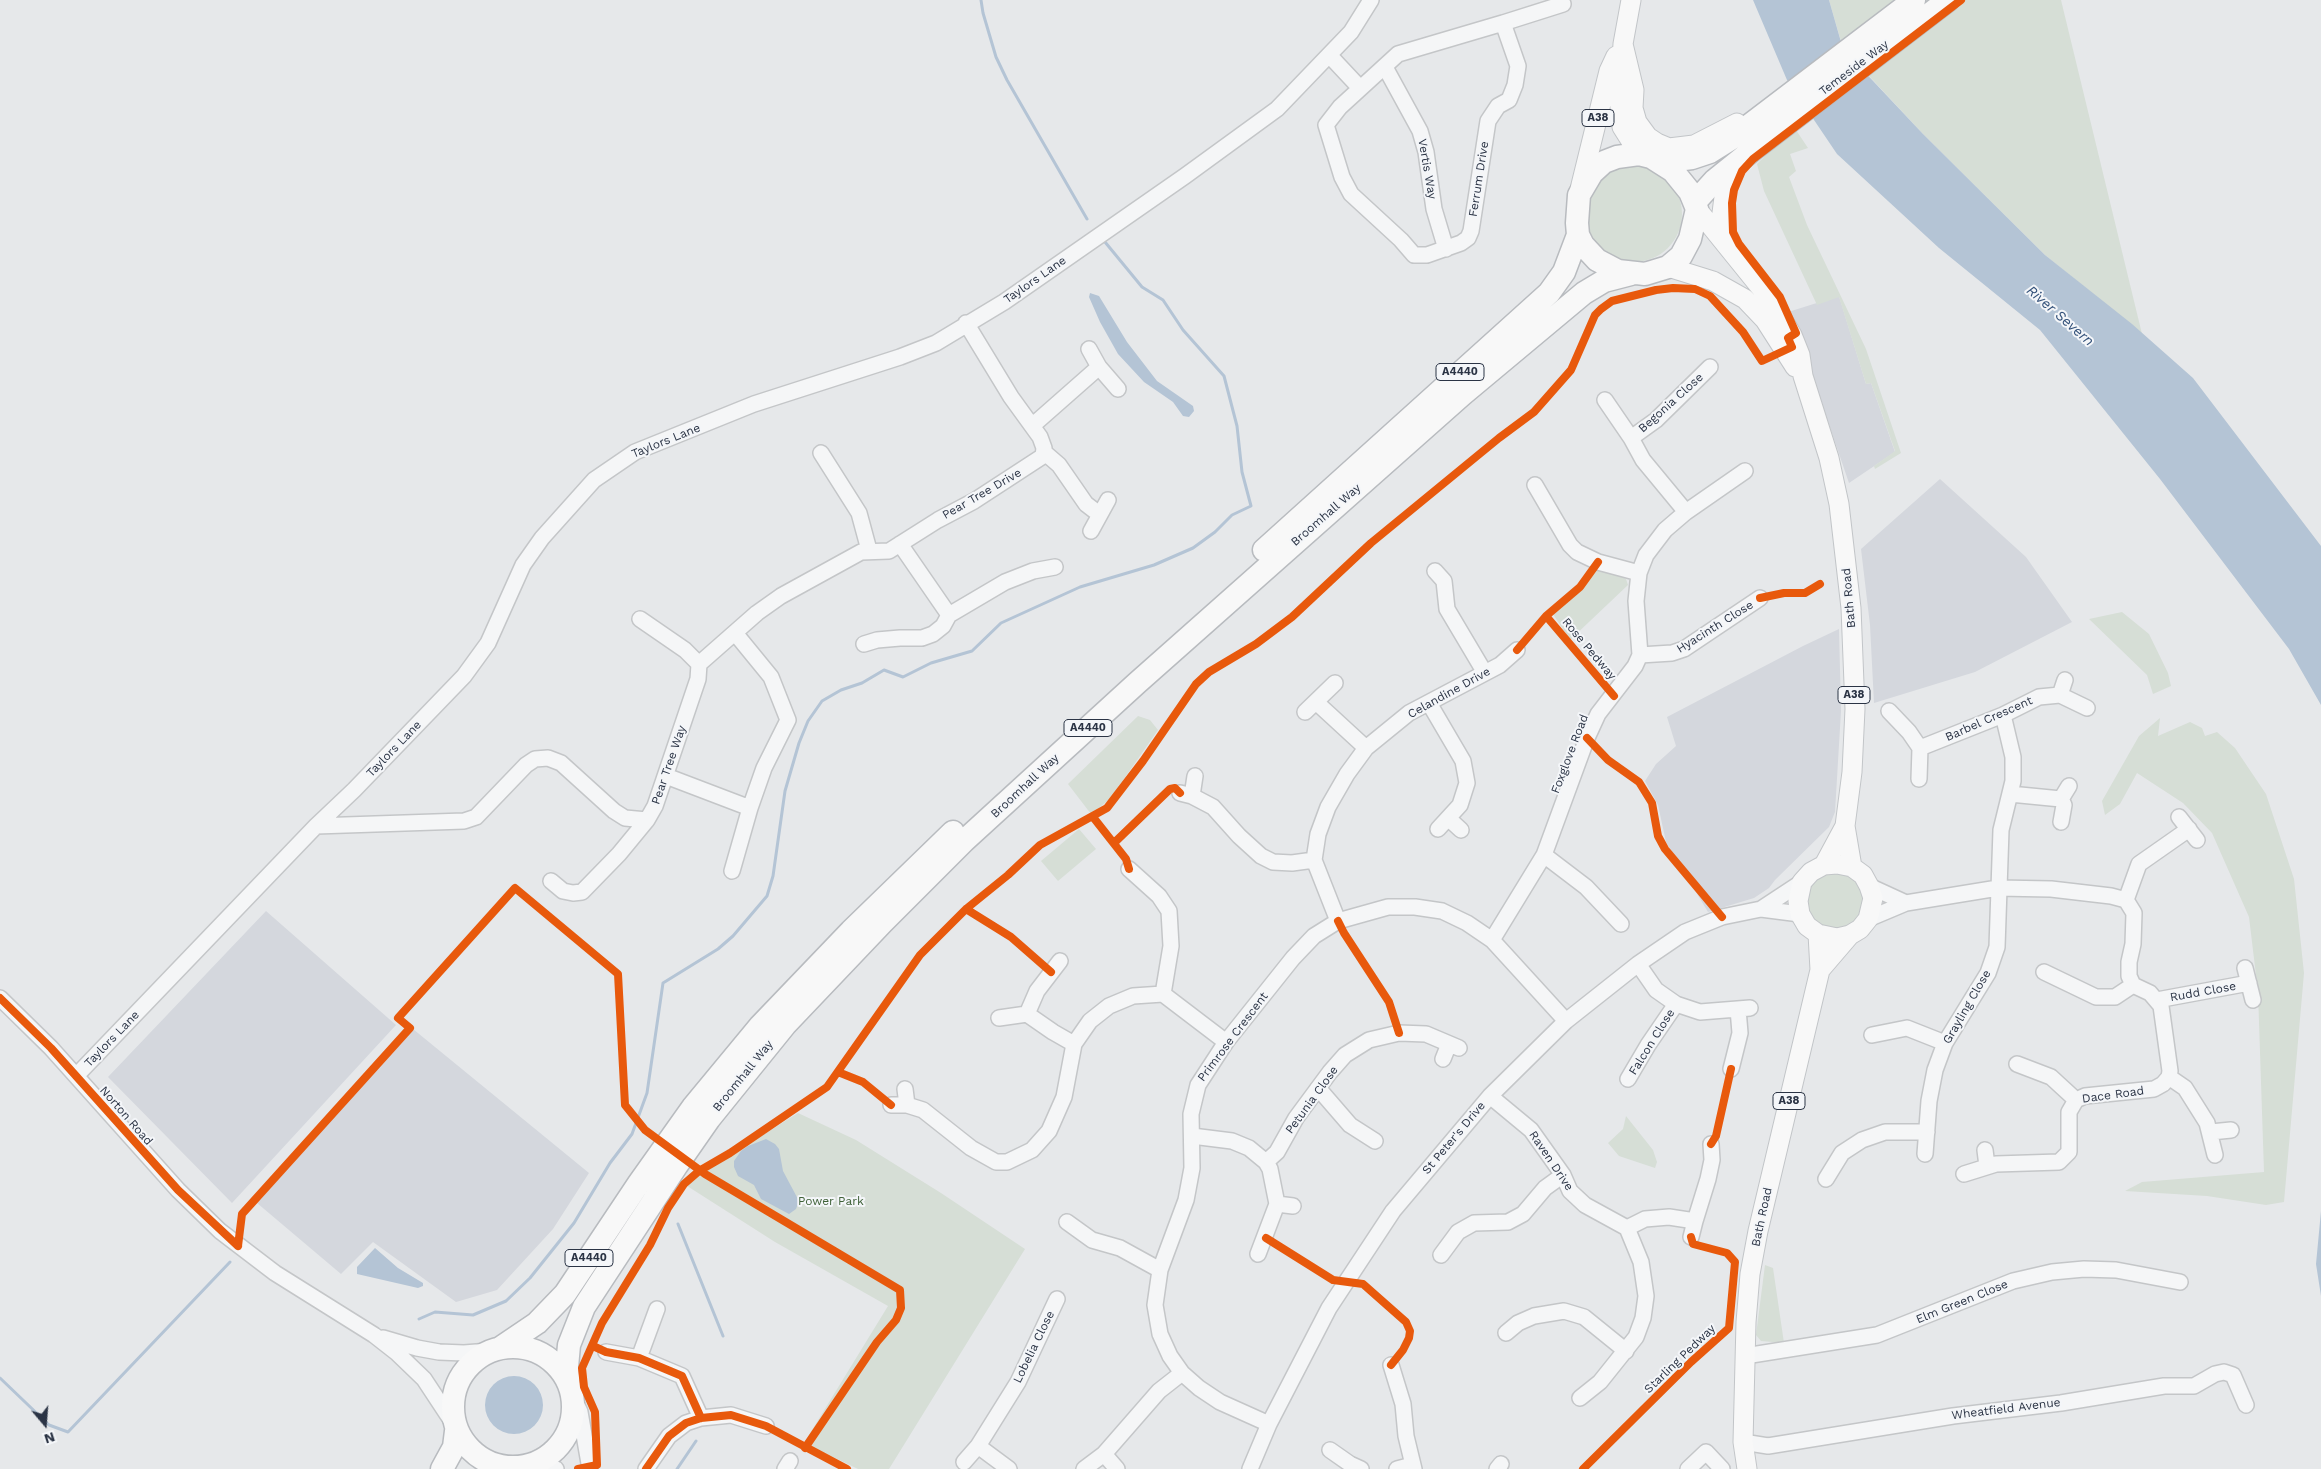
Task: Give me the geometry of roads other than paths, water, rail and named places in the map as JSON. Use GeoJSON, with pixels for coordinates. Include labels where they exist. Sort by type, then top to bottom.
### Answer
{"type":"FeatureCollection","features":[{"type":"Feature","properties":{"kind":"highway","name":"Temeside Way"},"geometry":{"type":"LineString","coordinates":[[1661,162],[1692,158],[1710,152],[1754,117],[1812,78],[1914,0]]}},
{"type":"Feature","properties":{"kind":"highway","name":"Temeside Way"},"geometry":{"type":"LineString","coordinates":[[1696,205],[1715,180],[1948,0]]}},
{"type":"Feature","properties":{"kind":"highway"},"geometry":{"type":"LineString","coordinates":[[1639,154],[1661,162],[1673,171],[1690,192],[1696,205],[1690,239],[1681,256],[1668,267],[1644,274],[1631,274],[1606,267],[1589,254],[1578,235],[1576,211],[1579,195],[1592,173],[1604,162],[1617,157],[1639,154]]}},
{"type":"Feature","properties":{"kind":"highway","name":"Broomhall Way"},"geometry":{"type":"LineString","coordinates":[[495,1349],[537,1323],[565,1294],[693,1107],[760,1026],[798,984],[943,841],[1549,293],[1564,272],[1578,235]]}},
{"type":"Feature","properties":{"kind":"highway","name":"Broomhall Way"},"geometry":{"type":"LineString","coordinates":[[571,1392],[567,1367],[569,1345],[584,1307],[676,1164],[709,1119],[785,1025],[877,928],[964,841],[1137,683],[1471,388],[1584,293],[1604,280],[1631,274]]}},
{"type":"Feature","properties":{"kind":"highway"},"geometry":{"type":"LineString","coordinates":[[442,1469],[454,1447],[456,1429],[454,1413],[460,1382],[476,1360],[495,1349],[522,1348],[535,1352],[553,1364],[571,1392],[573,1418],[562,1444],[546,1459],[532,1467],[502,1465],[488,1461],[464,1444],[456,1429]]}},
{"type":"Feature","properties":{"kind":"main road","name":"A38"},"geometry":{"type":"LineString","coordinates":[[1631,0],[1623,44],[1619,98],[1622,127],[1639,154]]}},
{"type":"Feature","properties":{"kind":"main road","name":"A38"},"geometry":{"type":"LineString","coordinates":[[1579,195],[1609,71],[1623,44]]}},
{"type":"Feature","properties":{"kind":"main road"},"geometry":{"type":"LineString","coordinates":[[1623,44],[1634,90],[1633,108],[1637,122],[1648,137],[1657,143],[1670,148],[1694,145],[1754,117]]}},
{"type":"Feature","properties":{"kind":"main road"},"geometry":{"type":"LineString","coordinates":[[1725,242],[1722,213],[1724,197],[1734,165]]}},
{"type":"Feature","properties":{"kind":"main road","name":"Bath Road"},"geometry":{"type":"LineString","coordinates":[[1696,205],[1773,303],[1792,335],[1800,355],[1802,376],[1833,477],[1839,504],[1851,608],[1855,709],[1852,772],[1845,826],[1852,867]]}},
{"type":"Feature","properties":{"kind":"main road","name":"Bath Road"},"geometry":{"type":"LineString","coordinates":[[1668,267],[1713,281],[1744,299],[1765,320],[1802,376]]}},
{"type":"Feature","properties":{"kind":"main road","name":"Bath Road"},"geometry":{"type":"LineString","coordinates":[[1802,882],[1811,872],[1824,865],[1845,826]]}},
{"type":"Feature","properties":{"kind":"main road"},"geometry":{"type":"LineString","coordinates":[[1824,865],[1837,864],[1852,867],[1862,875],[1869,886],[1872,898],[1868,919]]}},
{"type":"Feature","properties":{"kind":"main road"},"geometry":{"type":"LineString","coordinates":[[1802,882],[1798,901],[1800,914],[1807,926],[1818,934],[1837,938],[1850,935]]}},
{"type":"Feature","properties":{"kind":"main road","name":"Bath Road"},"geometry":{"type":"LineString","coordinates":[[1820,970],[1850,935],[1860,929],[1868,919]]}},
{"type":"Feature","properties":{"kind":"main road","name":"Bath Road"},"geometry":{"type":"LineString","coordinates":[[1747,1469],[1743,1442],[1745,1356],[1750,1274],[1758,1231],[1820,970],[1818,934]]}},
{"type":"Feature","properties":{"kind":"street","name":"Taylors Lane"},"geometry":{"type":"LineString","coordinates":[[76,1076],[316,826],[354,790],[464,676],[488,643],[523,565],[542,538],[594,480],[635,452],[774,396],[900,357],[936,342],[1004,302],[1243,135],[1277,109],[1351,32],[1371,0]]}},
{"type":"Feature","properties":{"kind":"street"},"geometry":{"type":"LineString","coordinates":[[1502,23],[1563,4]]}},
{"type":"Feature","properties":{"kind":"street","name":"Ferrum Drive"},"geometry":{"type":"LineString","coordinates":[[1502,23],[1518,66],[1515,85],[1509,100],[1498,106],[1488,121],[1471,231],[1468,238],[1461,243],[1427,255],[1414,255],[1401,240],[1351,194],[1342,177],[1326,125],[1340,107],[1384,67],[1398,54],[1502,23]]}},
{"type":"Feature","properties":{"kind":"street"},"geometry":{"type":"LineString","coordinates":[[1330,56],[1360,88]]}},
{"type":"Feature","properties":{"kind":"street","name":"Vertis Way"},"geometry":{"type":"LineString","coordinates":[[1384,67],[1420,130],[1426,152],[1434,209],[1446,248]]}},
{"type":"Feature","properties":{"kind":"street"},"geometry":{"type":"LineString","coordinates":[[966,323],[1011,397],[1040,437],[1044,452],[1059,465],[1086,504],[1099,514]]}},
{"type":"Feature","properties":{"kind":"street"},"geometry":{"type":"LineString","coordinates":[[1089,349],[1099,367],[1118,389]]}},
{"type":"Feature","properties":{"kind":"street"},"geometry":{"type":"LineString","coordinates":[[1032,426],[1099,367]]}},
{"type":"Feature","properties":{"kind":"street","name":"Begonia Close"},"geometry":{"type":"LineString","coordinates":[[1631,438],[1656,420],[1710,367]]}},
{"type":"Feature","properties":{"kind":"street"},"geometry":{"type":"LineString","coordinates":[[1605,400],[1631,438],[1642,460],[1686,512]]}},
{"type":"Feature","properties":{"kind":"street","name":"Pear Tree Drive"},"geometry":{"type":"LineString","coordinates":[[699,664],[757,613],[781,596],[861,552],[869,550],[889,551],[938,520],[974,501],[1041,458],[1044,452]]}},
{"type":"Feature","properties":{"kind":"street"},"geometry":{"type":"LineString","coordinates":[[821,453],[858,513],[869,550]]}},
{"type":"Feature","properties":{"kind":"street"},"geometry":{"type":"LineString","coordinates":[[1640,655],[1636,601],[1639,573],[1646,555],[1665,530],[1686,512],[1725,492],[1744,470]]}},
{"type":"Feature","properties":{"kind":"street"},"geometry":{"type":"LineString","coordinates":[[1535,485],[1570,546],[1577,552],[1598,562],[1639,573]]}},
{"type":"Feature","properties":{"kind":"street"},"geometry":{"type":"LineString","coordinates":[[1090,531],[1108,500]]}},
{"type":"Feature","properties":{"kind":"street"},"geometry":{"type":"LineString","coordinates":[[900,544],[949,615]]}},
{"type":"Feature","properties":{"kind":"street"},"geometry":{"type":"LineString","coordinates":[[864,644],[892,638],[922,638],[938,630],[949,615],[1005,582],[1033,571],[1055,567]]}},
{"type":"Feature","properties":{"kind":"street"},"geometry":{"type":"LineString","coordinates":[[1445,576],[1447,609],[1485,673]]}},
{"type":"Feature","properties":{"kind":"street","name":"Hyacinth Close"},"geometry":{"type":"LineString","coordinates":[[1640,655],[1672,653],[1684,648],[1760,598]]}},
{"type":"Feature","properties":{"kind":"street"},"geometry":{"type":"LineString","coordinates":[[640,619],[685,650],[699,664]]}},
{"type":"Feature","properties":{"kind":"street"},"geometry":{"type":"LineString","coordinates":[[732,871],[750,808],[764,768],[788,720],[771,677],[735,633]]}},
{"type":"Feature","properties":{"kind":"street","name":"Celandine Drive"},"geometry":{"type":"LineString","coordinates":[[1314,860],[1318,834],[1328,806],[1347,774],[1366,748],[1409,713],[1500,665],[1517,650]]}},
{"type":"Feature","properties":{"kind":"street","name":"Foxglove Road"},"geometry":{"type":"LineString","coordinates":[[1492,940],[1544,855],[1590,730],[1598,714],[1626,680],[1640,655]]}},
{"type":"Feature","properties":{"kind":"street","name":"Pear Tree Way"},"geometry":{"type":"LineString","coordinates":[[316,826],[464,821],[476,817],[535,759],[548,758],[561,763],[614,811],[625,818],[647,820],[655,806],[666,776],[698,679],[699,664]]}},
{"type":"Feature","properties":{"kind":"street"},"geometry":{"type":"LineString","coordinates":[[2065,680],[2060,695],[2087,708]]}},
{"type":"Feature","properties":{"kind":"street"},"geometry":{"type":"LineString","coordinates":[[1335,682],[1311,707],[1366,748]]}},
{"type":"Feature","properties":{"kind":"street","name":"Barbel Crescent"},"geometry":{"type":"LineString","coordinates":[[1920,748],[2003,715],[2039,697],[2060,695]]}},
{"type":"Feature","properties":{"kind":"street"},"geometry":{"type":"LineString","coordinates":[[1430,703],[1463,761],[1466,772],[1466,784],[1460,805],[1443,823],[1461,830]]}},
{"type":"Feature","properties":{"kind":"street"},"geometry":{"type":"LineString","coordinates":[[1889,710],[1910,732],[1920,748],[1919,779]]}},
{"type":"Feature","properties":{"kind":"street","name":"Grayling Close"},"geometry":{"type":"LineString","coordinates":[[1925,1154],[1935,1070],[1945,1043],[1994,960],[1999,918],[1998,888],[2001,830],[2013,781],[2013,757],[2003,715]]}},
{"type":"Feature","properties":{"kind":"street"},"geometry":{"type":"LineString","coordinates":[[666,776],[750,808]]}},
{"type":"Feature","properties":{"kind":"street"},"geometry":{"type":"LineString","coordinates":[[1196,776],[1186,794],[1213,807],[1239,836],[1261,856],[1273,862],[1292,863],[1314,860],[1338,921]]}},
{"type":"Feature","properties":{"kind":"street"},"geometry":{"type":"LineString","coordinates":[[2061,799],[2070,786]]}},
{"type":"Feature","properties":{"kind":"street"},"geometry":{"type":"LineString","coordinates":[[2010,794],[2061,799]]}},
{"type":"Feature","properties":{"kind":"street"},"geometry":{"type":"LineString","coordinates":[[2061,799],[2064,805],[2061,822]]}},
{"type":"Feature","properties":{"kind":"street"},"geometry":{"type":"LineString","coordinates":[[2126,900],[2139,864],[2193,835],[2179,817]]}},
{"type":"Feature","properties":{"kind":"street"},"geometry":{"type":"LineString","coordinates":[[551,881],[563,891],[582,892],[620,854],[647,820]]}},
{"type":"Feature","properties":{"kind":"street"},"geometry":{"type":"LineString","coordinates":[[1544,855],[1586,887],[1621,924]]}},
{"type":"Feature","properties":{"kind":"street"},"geometry":{"type":"LineString","coordinates":[[1129,869],[1159,896],[1169,911],[1171,938],[1163,994]]}},
{"type":"Feature","properties":{"kind":"street","name":"St Peter's Drive"},"geometry":{"type":"LineString","coordinates":[[1761,909],[1802,882]]}},
{"type":"Feature","properties":{"kind":"street"},"geometry":{"type":"LineString","coordinates":[[1869,886],[1906,903]]}},
{"type":"Feature","properties":{"kind":"street"},"geometry":{"type":"LineString","coordinates":[[1868,919],[1906,903],[1998,888],[2051,889],[2126,900]]}},
{"type":"Feature","properties":{"kind":"street"},"geometry":{"type":"LineString","coordinates":[[2126,900],[2134,913],[2134,944],[2128,971],[2133,985],[2157,1000],[2162,1011],[2170,1071],[2169,1077],[2184,1088],[2211,1132],[2215,1156]]}},
{"type":"Feature","properties":{"kind":"street","name":"Primrose Crescent"},"geometry":{"type":"LineString","coordinates":[[1268,1424],[1220,1402],[1199,1388],[1182,1373],[1170,1356],[1160,1334],[1155,1306],[1160,1270],[1186,1200],[1192,1168],[1191,1114],[1198,1085],[1226,1042],[1314,936],[1338,921],[1388,907],[1415,907],[1442,911],[1467,923],[1492,940],[1566,1022]]}},
{"type":"Feature","properties":{"kind":"street","name":"St Peter's Drive"},"geometry":{"type":"LineString","coordinates":[[1250,1469],[1268,1424],[1307,1347],[1352,1273],[1394,1211],[1490,1096],[1566,1022],[1638,964],[1685,932],[1722,917],[1761,909],[1800,914]]}},
{"type":"Feature","properties":{"kind":"street"},"geometry":{"type":"LineString","coordinates":[[1027,1014],[1037,991],[1060,961]]}},
{"type":"Feature","properties":{"kind":"street"},"geometry":{"type":"LineString","coordinates":[[1638,964],[1656,990],[1676,1004],[1700,1012],[1744,1008],[1731,1069]]}},
{"type":"Feature","properties":{"kind":"street","name":"Rudd Close"},"geometry":{"type":"LineString","coordinates":[[2245,968],[2253,1000]]}},
{"type":"Feature","properties":{"kind":"street"},"geometry":{"type":"LineString","coordinates":[[2044,972],[2096,998],[2115,997],[2124,993],[2133,985]]}},
{"type":"Feature","properties":{"kind":"street","name":"Rudd Close"},"geometry":{"type":"LineString","coordinates":[[2157,1000],[2249,984]]}},
{"type":"Feature","properties":{"kind":"street"},"geometry":{"type":"LineString","coordinates":[[891,1105],[907,1105],[924,1110],[970,1148],[991,1160],[1007,1162],[1032,1150],[1049,1131],[1064,1097],[1074,1044],[1090,1021],[1109,1006],[1134,996],[1163,994],[1226,1042]]}},
{"type":"Feature","properties":{"kind":"street","name":"Norton Road"},"geometry":{"type":"LineString","coordinates":[[0,998],[76,1076],[178,1190],[220,1231],[275,1273],[374,1335],[424,1379],[456,1429]]}},
{"type":"Feature","properties":{"kind":"street","name":"Falcon Close"},"geometry":{"type":"LineString","coordinates":[[1628,1079],[1676,1004]]}},
{"type":"Feature","properties":{"kind":"street"},"geometry":{"type":"LineString","coordinates":[[999,1018],[1027,1014],[1074,1044]]}},
{"type":"Feature","properties":{"kind":"street"},"geometry":{"type":"LineString","coordinates":[[1872,1035],[1907,1028],[1945,1043]]}},
{"type":"Feature","properties":{"kind":"street","name":"Petunia Close"},"geometry":{"type":"LineString","coordinates":[[1266,1162],[1277,1152],[1296,1118],[1346,1055],[1370,1040],[1399,1033],[1426,1034],[1454,1046],[1443,1059]]}},
{"type":"Feature","properties":{"kind":"street"},"geometry":{"type":"LineString","coordinates":[[2022,1071],[2051,1077],[2076,1100]]}},
{"type":"Feature","properties":{"kind":"street","name":"Dace Road"},"geometry":{"type":"LineString","coordinates":[[1964,1174],[1987,1166],[2059,1162],[2069,1152],[2069,1112],[2076,1100],[2085,1096],[2154,1089],[2163,1084],[2169,1077]]}},
{"type":"Feature","properties":{"kind":"street"},"geometry":{"type":"LineString","coordinates":[[1318,1088],[1350,1124],[1375,1140]]}},
{"type":"Feature","properties":{"kind":"street"},"geometry":{"type":"LineString","coordinates":[[905,1089],[907,1105]]}},
{"type":"Feature","properties":{"kind":"street","name":"Raven Drive"},"geometry":{"type":"LineString","coordinates":[[1490,1096],[1531,1130],[1563,1175],[1570,1191],[1585,1206],[1627,1228]]}},
{"type":"Feature","properties":{"kind":"street"},"geometry":{"type":"LineString","coordinates":[[2211,1132],[2230,1130]]}},
{"type":"Feature","properties":{"kind":"street"},"geometry":{"type":"LineString","coordinates":[[1826,1179],[1839,1167],[1846,1148],[1862,1140],[1885,1132],[1927,1132]]}},
{"type":"Feature","properties":{"kind":"street"},"geometry":{"type":"LineString","coordinates":[[1192,1136],[1232,1142],[1249,1148],[1266,1162],[1270,1169],[1277,1204],[1258,1254]]}},
{"type":"Feature","properties":{"kind":"street"},"geometry":{"type":"LineString","coordinates":[[1692,1237],[1694,1221],[1708,1179],[1712,1160],[1711,1144]]}},
{"type":"Feature","properties":{"kind":"street"},"geometry":{"type":"LineString","coordinates":[[1985,1150],[1987,1166]]}},
{"type":"Feature","properties":{"kind":"street"},"geometry":{"type":"LineString","coordinates":[[1441,1255],[1458,1232],[1474,1223],[1508,1222],[1523,1214],[1545,1188],[1563,1175]]}},
{"type":"Feature","properties":{"kind":"street"},"geometry":{"type":"LineString","coordinates":[[1277,1204],[1293,1206]]}},
{"type":"Feature","properties":{"kind":"street"},"geometry":{"type":"LineString","coordinates":[[1580,1398],[1600,1382],[1626,1351],[1636,1338],[1641,1325],[1646,1296],[1641,1262],[1627,1228],[1645,1219],[1669,1217],[1694,1221]]}},
{"type":"Feature","properties":{"kind":"street"},"geometry":{"type":"LineString","coordinates":[[1066,1222],[1092,1240],[1120,1248],[1160,1270]]}},
{"type":"Feature","properties":{"kind":"street","name":"Elm Green Close"},"geometry":{"type":"LineString","coordinates":[[1745,1356],[1876,1335],[2012,1281],[2052,1272],[2084,1269],[2116,1270],[2180,1282]]}},
{"type":"Feature","properties":{"kind":"street","name":"Lobelia Close"},"geometry":{"type":"LineString","coordinates":[[964,1462],[978,1446],[1018,1382],[1057,1298]]}},
{"type":"Feature","properties":{"kind":"street"},"geometry":{"type":"LineString","coordinates":[[639,1358],[657,1309]]}},
{"type":"Feature","properties":{"kind":"street"},"geometry":{"type":"LineString","coordinates":[[1506,1333],[1518,1323],[1534,1316],[1564,1311],[1584,1317],[1626,1351]]}},
{"type":"Feature","properties":{"kind":"street","name":"Norton Road"},"geometry":{"type":"LineString","coordinates":[[374,1335],[417,1348],[439,1352],[464,1353],[495,1349]]}},
{"type":"Feature","properties":{"kind":"street"},"geometry":{"type":"LineString","coordinates":[[606,1352],[639,1358],[682,1376],[701,1418]]}},
{"type":"Feature","properties":{"kind":"street"},"geometry":{"type":"LineString","coordinates":[[1391,1365],[1402,1404],[1413,1467],[1397,1469]]}},
{"type":"Feature","properties":{"kind":"street","name":"Wheatfield Avenue"},"geometry":{"type":"LineString","coordinates":[[1743,1442],[1768,1446],[2164,1386],[2194,1386],[2215,1374],[2224,1372],[2233,1375],[2246,1405]]}},
{"type":"Feature","properties":{"kind":"street"},"geometry":{"type":"LineString","coordinates":[[1084,1469],[1104,1454],[1159,1391],[1182,1373]]}},
{"type":"Feature","properties":{"kind":"street"},"geometry":{"type":"LineString","coordinates":[[571,1392],[580,1412],[590,1469]]}},
{"type":"Feature","properties":{"kind":"street"},"geometry":{"type":"LineString","coordinates":[[646,1469],[670,1436],[686,1423],[701,1418],[731,1415],[766,1426]]}},
{"type":"Feature","properties":{"kind":"street"},"geometry":{"type":"LineString","coordinates":[[978,1446],[1009,1469]]}},
{"type":"Feature","properties":{"kind":"street"},"geometry":{"type":"LineString","coordinates":[[1330,1450],[1361,1469]]}},
{"type":"Feature","properties":{"kind":"street"},"geometry":{"type":"LineString","coordinates":[[1688,1469],[1706,1452],[1722,1469]]}},
{"type":"Feature","properties":{"kind":"street"},"geometry":{"type":"LineString","coordinates":[[1104,1454],[1117,1469]]}},
{"type":"Feature","properties":{"kind":"water","name":"River Severn"},"geometry":{"type":"Polygon","coordinates":[[[1753,0],[1829,0],[1843,49],[1923,134],[2045,255],[2132,324],[2193,378],[2321,546],[2321,705],[2289,649],[2160,479],[2040,330],[1939,248],[1837,154],[1787,80],[1753,0]]]}},
{"type":"Feature","properties":{"kind":"water"},"geometry":{"type":"Polygon","coordinates":[[[1090,293],[1099,296],[1127,342],[1157,381],[1193,406],[1194,411],[1189,417],[1183,416],[1173,402],[1144,382],[1118,354],[1100,322],[1089,297],[1090,293]]]}},
{"type":"Feature","properties":{"kind":"water"},"geometry":{"type":"Polygon","coordinates":[[[766,1139],[775,1144],[779,1149],[783,1171],[799,1201],[796,1209],[789,1214],[761,1199],[754,1185],[738,1176],[734,1167],[734,1161],[741,1151],[766,1139]]]}},
{"type":"Feature","properties":{"kind":"water"},"geometry":{"type":"Polygon","coordinates":[[[2321,1211],[2321,1296],[2316,1264],[2321,1211]]]}},
{"type":"Feature","properties":{"kind":"water"},"geometry":{"type":"Polygon","coordinates":[[[375,1248],[398,1268],[423,1283],[423,1286],[418,1288],[357,1274],[357,1267],[375,1248]]]}},
{"type":"Feature","properties":{"kind":"water"},"geometry":{"type":"Polygon","coordinates":[[[508,1376],[520,1376],[535,1384],[543,1399],[543,1411],[535,1426],[520,1434],[508,1434],[493,1426],[485,1411],[485,1399],[493,1384],[508,1376]]]}},
{"type":"Feature","properties":{"kind":"waterway"},"geometry":{"type":"LineString","coordinates":[[981,0],[996,57],[1007,80],[1087,219]]}},
{"type":"Feature","properties":{"kind":"waterway"},"geometry":{"type":"LineString","coordinates":[[419,1319],[435,1312],[473,1315],[506,1301],[530,1278],[574,1223],[610,1163],[632,1134],[647,1093],[663,983],[718,949],[733,936],[767,896],[773,876],[785,791],[799,743],[808,721],[822,701],[841,690],[862,683],[884,670],[903,677],[931,663],[972,651],[1001,623],[1080,587],[1154,565],[1193,548],[1215,532],[1232,515],[1251,506],[1242,472],[1237,426],[1224,376],[1183,330],[1163,300],[1142,287],[1105,242]]}},
{"type":"Feature","properties":{"kind":"waterway"},"geometry":{"type":"LineString","coordinates":[[678,1224],[723,1336]]}},
{"type":"Feature","properties":{"kind":"waterway"},"geometry":{"type":"LineString","coordinates":[[0,1378],[49,1425],[68,1432],[230,1262]]}},
{"type":"Feature","properties":{"kind":"waterway"},"geometry":{"type":"LineString","coordinates":[[677,1469],[696,1441]]}},
{"type":"Feature","properties":{"kind":"park label","name":"Power Park"},"geometry":{"type":"Point","coordinates":[831,1201]}}]}
